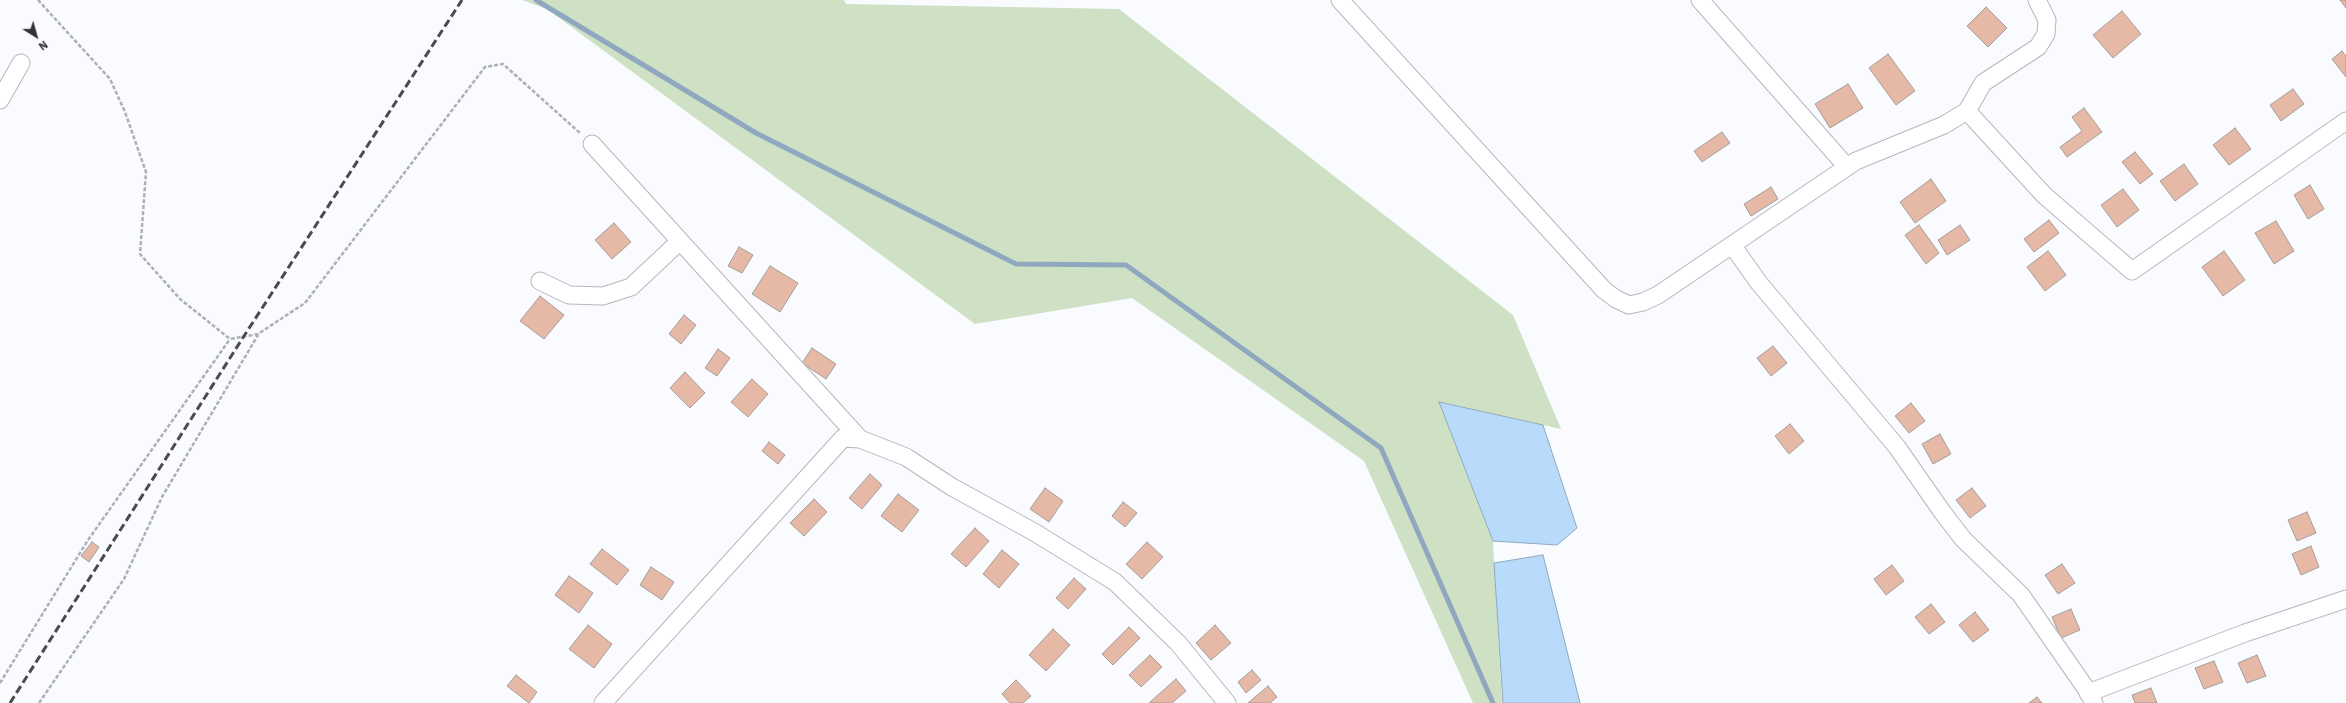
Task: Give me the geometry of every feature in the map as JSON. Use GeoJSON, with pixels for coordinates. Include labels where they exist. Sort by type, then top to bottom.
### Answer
{"type":"FeatureCollection","features":[{"type":"Feature","properties":{"kind":"street"},"geometry":{"type":"LineString","coordinates":[[1340,0],[1604,290],[1616,299],[1629,305],[1644,302],[1658,295],[1856,161],[1944,125],[1967,111],[1984,83],[2038,47],[2046,34],[2047,20],[2037,0]]}},
{"type":"Feature","properties":{"kind":"street"},"geometry":{"type":"LineString","coordinates":[[1700,0],[1847,167]]}},
{"type":"Feature","properties":{"kind":"street"},"geometry":{"type":"LineString","coordinates":[[0,100],[21,63]]}},
{"type":"Feature","properties":{"kind":"street"},"geometry":{"type":"LineString","coordinates":[[1967,111],[2044,195],[2132,271],[2346,121]]}},
{"type":"Feature","properties":{"kind":"street"},"geometry":{"type":"LineString","coordinates":[[592,144],[860,439]]}},
{"type":"Feature","properties":{"kind":"street"},"geometry":{"type":"LineString","coordinates":[[540,281],[569,295],[603,296],[631,287],[680,241]]}},
{"type":"Feature","properties":{"kind":"street"},"geometry":{"type":"LineString","coordinates":[[1732,245],[1759,283],[1897,447],[1963,539],[2021,595],[2091,698],[2245,633],[2346,599]]}},
{"type":"Feature","properties":{"kind":"street"},"geometry":{"type":"LineString","coordinates":[[603,703],[843,438],[860,439],[906,457],[952,487],[1034,532],[1115,582],[1178,643],[1227,703]]}},
{"type":"Feature","properties":{"kind":"path"},"geometry":{"type":"LineString","coordinates":[[38,0],[110,79],[125,112],[146,172],[140,254],[180,299],[230,339]]}},
{"type":"Feature","properties":{"kind":"path"},"geometry":{"type":"LineString","coordinates":[[0,683],[88,540],[230,339],[258,334],[305,303],[485,67],[503,64],[592,144]]}},
{"type":"Feature","properties":{"kind":"path"},"geometry":{"type":"LineString","coordinates":[[39,703],[124,579],[162,497],[258,334]]}},
{"type":"Feature","properties":{"kind":"green space"},"geometry":{"type":"Polygon","coordinates":[[[522,0],[844,0],[846,4],[1119,9],[1513,315],[1561,429],[1439,402],[1493,541],[1502,703],[1473,703],[1364,461],[1132,298],[975,324],[547,9],[522,0]]]}},
{"type":"Feature","properties":{"kind":"water"},"geometry":{"type":"Polygon","coordinates":[[[1439,402],[1543,425],[1577,528],[1557,545],[1493,541],[1439,402]]]}},
{"type":"Feature","properties":{"kind":"water"},"geometry":{"type":"Polygon","coordinates":[[[1543,555],[1580,703],[1503,703],[1494,563],[1543,555]]]}},
{"type":"Feature","properties":{"kind":"building"},"geometry":{"type":"Polygon","coordinates":[[[2340,0],[2346,0],[2346,8],[2340,0]]]}},
{"type":"Feature","properties":{"kind":"building"},"geometry":{"type":"Polygon","coordinates":[[[1986,7],[2007,28],[1988,47],[1967,26],[1986,7]]]}},
{"type":"Feature","properties":{"kind":"building"},"geometry":{"type":"Polygon","coordinates":[[[2122,11],[2141,34],[2113,58],[2093,35],[2122,11]]]}},
{"type":"Feature","properties":{"kind":"building"},"geometry":{"type":"Polygon","coordinates":[[[2342,51],[2346,56],[2346,77],[2332,59],[2342,51]]]}},
{"type":"Feature","properties":{"kind":"building"},"geometry":{"type":"Polygon","coordinates":[[[1888,54],[1915,91],[1896,105],[1869,68],[1888,54]]]}},
{"type":"Feature","properties":{"kind":"building"},"geometry":{"type":"Polygon","coordinates":[[[1848,84],[1863,108],[1830,128],[1815,104],[1848,84]]]}},
{"type":"Feature","properties":{"kind":"building"},"geometry":{"type":"Polygon","coordinates":[[[2293,89],[2304,104],[2281,121],[2270,105],[2293,89]]]}},
{"type":"Feature","properties":{"kind":"building"},"geometry":{"type":"Polygon","coordinates":[[[2084,108],[2102,132],[2067,157],[2060,147],[2082,131],[2072,117],[2084,108]]]}},
{"type":"Feature","properties":{"kind":"building"},"geometry":{"type":"Polygon","coordinates":[[[2235,128],[2251,149],[2229,165],[2213,145],[2235,128]]]}},
{"type":"Feature","properties":{"kind":"building"},"geometry":{"type":"Polygon","coordinates":[[[1722,132],[1730,143],[1702,162],[1694,151],[1722,132]]]}},
{"type":"Feature","properties":{"kind":"building"},"geometry":{"type":"Polygon","coordinates":[[[2135,152],[2153,174],[2140,184],[2122,162],[2135,152]]]}},
{"type":"Feature","properties":{"kind":"building"},"geometry":{"type":"Polygon","coordinates":[[[2184,164],[2198,184],[2175,201],[2160,181],[2184,164]]]}},
{"type":"Feature","properties":{"kind":"building"},"geometry":{"type":"Polygon","coordinates":[[[1931,179],[1946,201],[1915,223],[1900,202],[1931,179]]]}},
{"type":"Feature","properties":{"kind":"building"},"geometry":{"type":"Polygon","coordinates":[[[2310,185],[2324,209],[2308,219],[2294,195],[2310,185]]]}},
{"type":"Feature","properties":{"kind":"building"},"geometry":{"type":"Polygon","coordinates":[[[1771,187],[1778,199],[1751,216],[1744,204],[1771,187]]]}},
{"type":"Feature","properties":{"kind":"building"},"geometry":{"type":"Polygon","coordinates":[[[2123,189],[2139,210],[2117,227],[2101,205],[2123,189]]]}},
{"type":"Feature","properties":{"kind":"building"},"geometry":{"type":"Polygon","coordinates":[[[2049,220],[2059,233],[2034,252],[2024,239],[2049,220]]]}},
{"type":"Feature","properties":{"kind":"building"},"geometry":{"type":"Polygon","coordinates":[[[2276,221],[2294,251],[2274,264],[2255,233],[2276,221]]]}},
{"type":"Feature","properties":{"kind":"building"},"geometry":{"type":"Polygon","coordinates":[[[614,223],[631,242],[612,259],[595,240],[614,223]]]}},
{"type":"Feature","properties":{"kind":"building"},"geometry":{"type":"Polygon","coordinates":[[[1919,225],[1939,253],[1926,264],[1905,235],[1919,225]]]}},
{"type":"Feature","properties":{"kind":"building"},"geometry":{"type":"Polygon","coordinates":[[[1960,225],[1970,240],[1947,255],[1938,240],[1960,225]]]}},
{"type":"Feature","properties":{"kind":"building"},"geometry":{"type":"Polygon","coordinates":[[[739,247],[753,255],[742,273],[728,266],[739,247]]]}},
{"type":"Feature","properties":{"kind":"building"},"geometry":{"type":"Polygon","coordinates":[[[2048,251],[2066,275],[2045,291],[2027,267],[2048,251]]]}},
{"type":"Feature","properties":{"kind":"building"},"geometry":{"type":"Polygon","coordinates":[[[2224,251],[2245,280],[2223,296],[2202,267],[2224,251]]]}},
{"type":"Feature","properties":{"kind":"building"},"geometry":{"type":"Polygon","coordinates":[[[770,266],[798,283],[780,312],[752,294],[770,266]]]}},
{"type":"Feature","properties":{"kind":"building"},"geometry":{"type":"Polygon","coordinates":[[[540,296],[564,315],[544,339],[520,321],[540,296]]]}},
{"type":"Feature","properties":{"kind":"building"},"geometry":{"type":"Polygon","coordinates":[[[684,315],[696,325],[681,344],[669,334],[684,315]]]}},
{"type":"Feature","properties":{"kind":"building"},"geometry":{"type":"Polygon","coordinates":[[[1773,346],[1787,363],[1771,376],[1757,358],[1773,346]]]}},
{"type":"Feature","properties":{"kind":"building"},"geometry":{"type":"Polygon","coordinates":[[[812,348],[836,364],[826,379],[802,363],[812,348]]]}},
{"type":"Feature","properties":{"kind":"building"},"geometry":{"type":"Polygon","coordinates":[[[718,349],[730,358],[717,376],[705,368],[718,349]]]}},
{"type":"Feature","properties":{"kind":"building"},"geometry":{"type":"Polygon","coordinates":[[[685,372],[705,393],[690,408],[670,388],[685,372]]]}},
{"type":"Feature","properties":{"kind":"building"},"geometry":{"type":"Polygon","coordinates":[[[752,379],[768,394],[748,417],[731,402],[752,379]]]}},
{"type":"Feature","properties":{"kind":"building"},"geometry":{"type":"Polygon","coordinates":[[[1911,403],[1925,421],[1909,433],[1895,416],[1911,403]]]}},
{"type":"Feature","properties":{"kind":"building"},"geometry":{"type":"Polygon","coordinates":[[[1790,424],[1804,441],[1789,454],[1775,436],[1790,424]]]}},
{"type":"Feature","properties":{"kind":"building"},"geometry":{"type":"Polygon","coordinates":[[[1940,434],[1951,454],[1933,464],[1922,444],[1940,434]]]}},
{"type":"Feature","properties":{"kind":"building"},"geometry":{"type":"Polygon","coordinates":[[[769,442],[785,455],[778,464],[762,451],[769,442]]]}},
{"type":"Feature","properties":{"kind":"building"},"geometry":{"type":"Polygon","coordinates":[[[870,474],[882,485],[862,509],[849,498],[870,474]]]}},
{"type":"Feature","properties":{"kind":"building"},"geometry":{"type":"Polygon","coordinates":[[[1045,488],[1063,501],[1049,522],[1030,509],[1045,488]]]}},
{"type":"Feature","properties":{"kind":"building"},"geometry":{"type":"Polygon","coordinates":[[[1972,488],[1986,506],[1970,518],[1956,500],[1972,488]]]}},
{"type":"Feature","properties":{"kind":"building"},"geometry":{"type":"Polygon","coordinates":[[[898,494],[919,510],[902,532],[881,516],[898,494]]]}},
{"type":"Feature","properties":{"kind":"building"},"geometry":{"type":"Polygon","coordinates":[[[814,499],[827,512],[804,536],[790,523],[814,499]]]}},
{"type":"Feature","properties":{"kind":"building"},"geometry":{"type":"Polygon","coordinates":[[[1123,502],[1137,513],[1125,527],[1112,516],[1123,502]]]}},
{"type":"Feature","properties":{"kind":"building"},"geometry":{"type":"Polygon","coordinates":[[[2307,512],[2316,533],[2297,541],[2288,520],[2307,512]]]}},
{"type":"Feature","properties":{"kind":"building"},"geometry":{"type":"Polygon","coordinates":[[[975,528],[989,541],[966,567],[951,554],[975,528]]]}},
{"type":"Feature","properties":{"kind":"building"},"geometry":{"type":"Polygon","coordinates":[[[92,542],[99,547],[89,562],[81,556],[92,542]]]}},
{"type":"Feature","properties":{"kind":"building"},"geometry":{"type":"Polygon","coordinates":[[[1147,542],[1163,557],[1142,579],[1126,564],[1147,542]]]}},
{"type":"Feature","properties":{"kind":"building"},"geometry":{"type":"Polygon","coordinates":[[[2311,546],[2319,567],[2301,575],[2292,554],[2311,546]]]}},
{"type":"Feature","properties":{"kind":"building"},"geometry":{"type":"Polygon","coordinates":[[[602,549],[629,570],[617,585],[590,564],[602,549]]]}},
{"type":"Feature","properties":{"kind":"building"},"geometry":{"type":"Polygon","coordinates":[[[1002,550],[1019,564],[999,588],[983,574],[1002,550]]]}},
{"type":"Feature","properties":{"kind":"building"},"geometry":{"type":"Polygon","coordinates":[[[2062,564],[2075,583],[2058,594],[2045,575],[2062,564]]]}},
{"type":"Feature","properties":{"kind":"building"},"geometry":{"type":"Polygon","coordinates":[[[1892,565],[1904,581],[1886,595],[1874,579],[1892,565]]]}},
{"type":"Feature","properties":{"kind":"building"},"geometry":{"type":"Polygon","coordinates":[[[651,567],[674,582],[662,600],[640,585],[651,567]]]}},
{"type":"Feature","properties":{"kind":"building"},"geometry":{"type":"Polygon","coordinates":[[[569,576],[593,593],[579,613],[555,595],[569,576]]]}},
{"type":"Feature","properties":{"kind":"building"},"geometry":{"type":"Polygon","coordinates":[[[1074,578],[1086,589],[1068,609],[1056,598],[1074,578]]]}},
{"type":"Feature","properties":{"kind":"building"},"geometry":{"type":"Polygon","coordinates":[[[1931,604],[1945,622],[1929,634],[1915,617],[1931,604]]]}},
{"type":"Feature","properties":{"kind":"building"},"geometry":{"type":"Polygon","coordinates":[[[2071,609],[2080,630],[2061,638],[2052,617],[2071,609]]]}},
{"type":"Feature","properties":{"kind":"building"},"geometry":{"type":"Polygon","coordinates":[[[1975,612],[1989,630],[1973,642],[1959,625],[1975,612]]]}},
{"type":"Feature","properties":{"kind":"building"},"geometry":{"type":"Polygon","coordinates":[[[588,625],[612,644],[594,668],[569,649],[588,625]]]}},
{"type":"Feature","properties":{"kind":"building"},"geometry":{"type":"Polygon","coordinates":[[[1215,625],[1231,643],[1211,660],[1196,643],[1215,625]]]}},
{"type":"Feature","properties":{"kind":"building"},"geometry":{"type":"Polygon","coordinates":[[[1129,627],[1140,638],[1113,665],[1102,654],[1129,627]]]}},
{"type":"Feature","properties":{"kind":"building"},"geometry":{"type":"Polygon","coordinates":[[[1053,629],[1070,645],[1046,671],[1029,655],[1053,629]]]}},
{"type":"Feature","properties":{"kind":"building"},"geometry":{"type":"Polygon","coordinates":[[[1150,655],[1162,667],[1141,687],[1129,675],[1150,655]]]}},
{"type":"Feature","properties":{"kind":"building"},"geometry":{"type":"Polygon","coordinates":[[[2257,655],[2266,676],[2247,683],[2238,663],[2257,655]]]}},
{"type":"Feature","properties":{"kind":"building"},"geometry":{"type":"Polygon","coordinates":[[[2214,661],[2223,682],[2204,689],[2195,668],[2214,661]]]}},
{"type":"Feature","properties":{"kind":"building"},"geometry":{"type":"Polygon","coordinates":[[[1252,670],[1261,680],[1246,693],[1238,682],[1252,670]]]}},
{"type":"Feature","properties":{"kind":"building"},"geometry":{"type":"Polygon","coordinates":[[[516,675],[537,692],[529,703],[507,686],[516,675]]]}},
{"type":"Feature","properties":{"kind":"building"},"geometry":{"type":"Polygon","coordinates":[[[1176,679],[1186,691],[1172,703],[1149,703],[1176,679]]]}},
{"type":"Feature","properties":{"kind":"building"},"geometry":{"type":"Polygon","coordinates":[[[1016,680],[1031,696],[1023,703],[1010,703],[1002,694],[1016,680]]]}},
{"type":"Feature","properties":{"kind":"building"},"geometry":{"type":"Polygon","coordinates":[[[1268,686],[1277,697],[1270,703],[1248,703],[1268,686]]]}},
{"type":"Feature","properties":{"kind":"building"},"geometry":{"type":"Polygon","coordinates":[[[2151,688],[2157,703],[2135,703],[2132,695],[2151,688]]]}},
{"type":"Feature","properties":{"kind":"building"},"geometry":{"type":"Polygon","coordinates":[[[2037,697],[2042,703],[2029,703],[2037,697]]]}},
{"type":"Feature","properties":{"kind":"waterway"},"geometry":{"type":"LineString","coordinates":[[536,0],[756,133],[1016,264],[1126,265],[1381,448],[1493,703]]}},
{"type":"Feature","properties":{"kind":"railway"},"geometry":{"type":"LineString","coordinates":[[10,703],[244,336],[462,0]]}}]}
